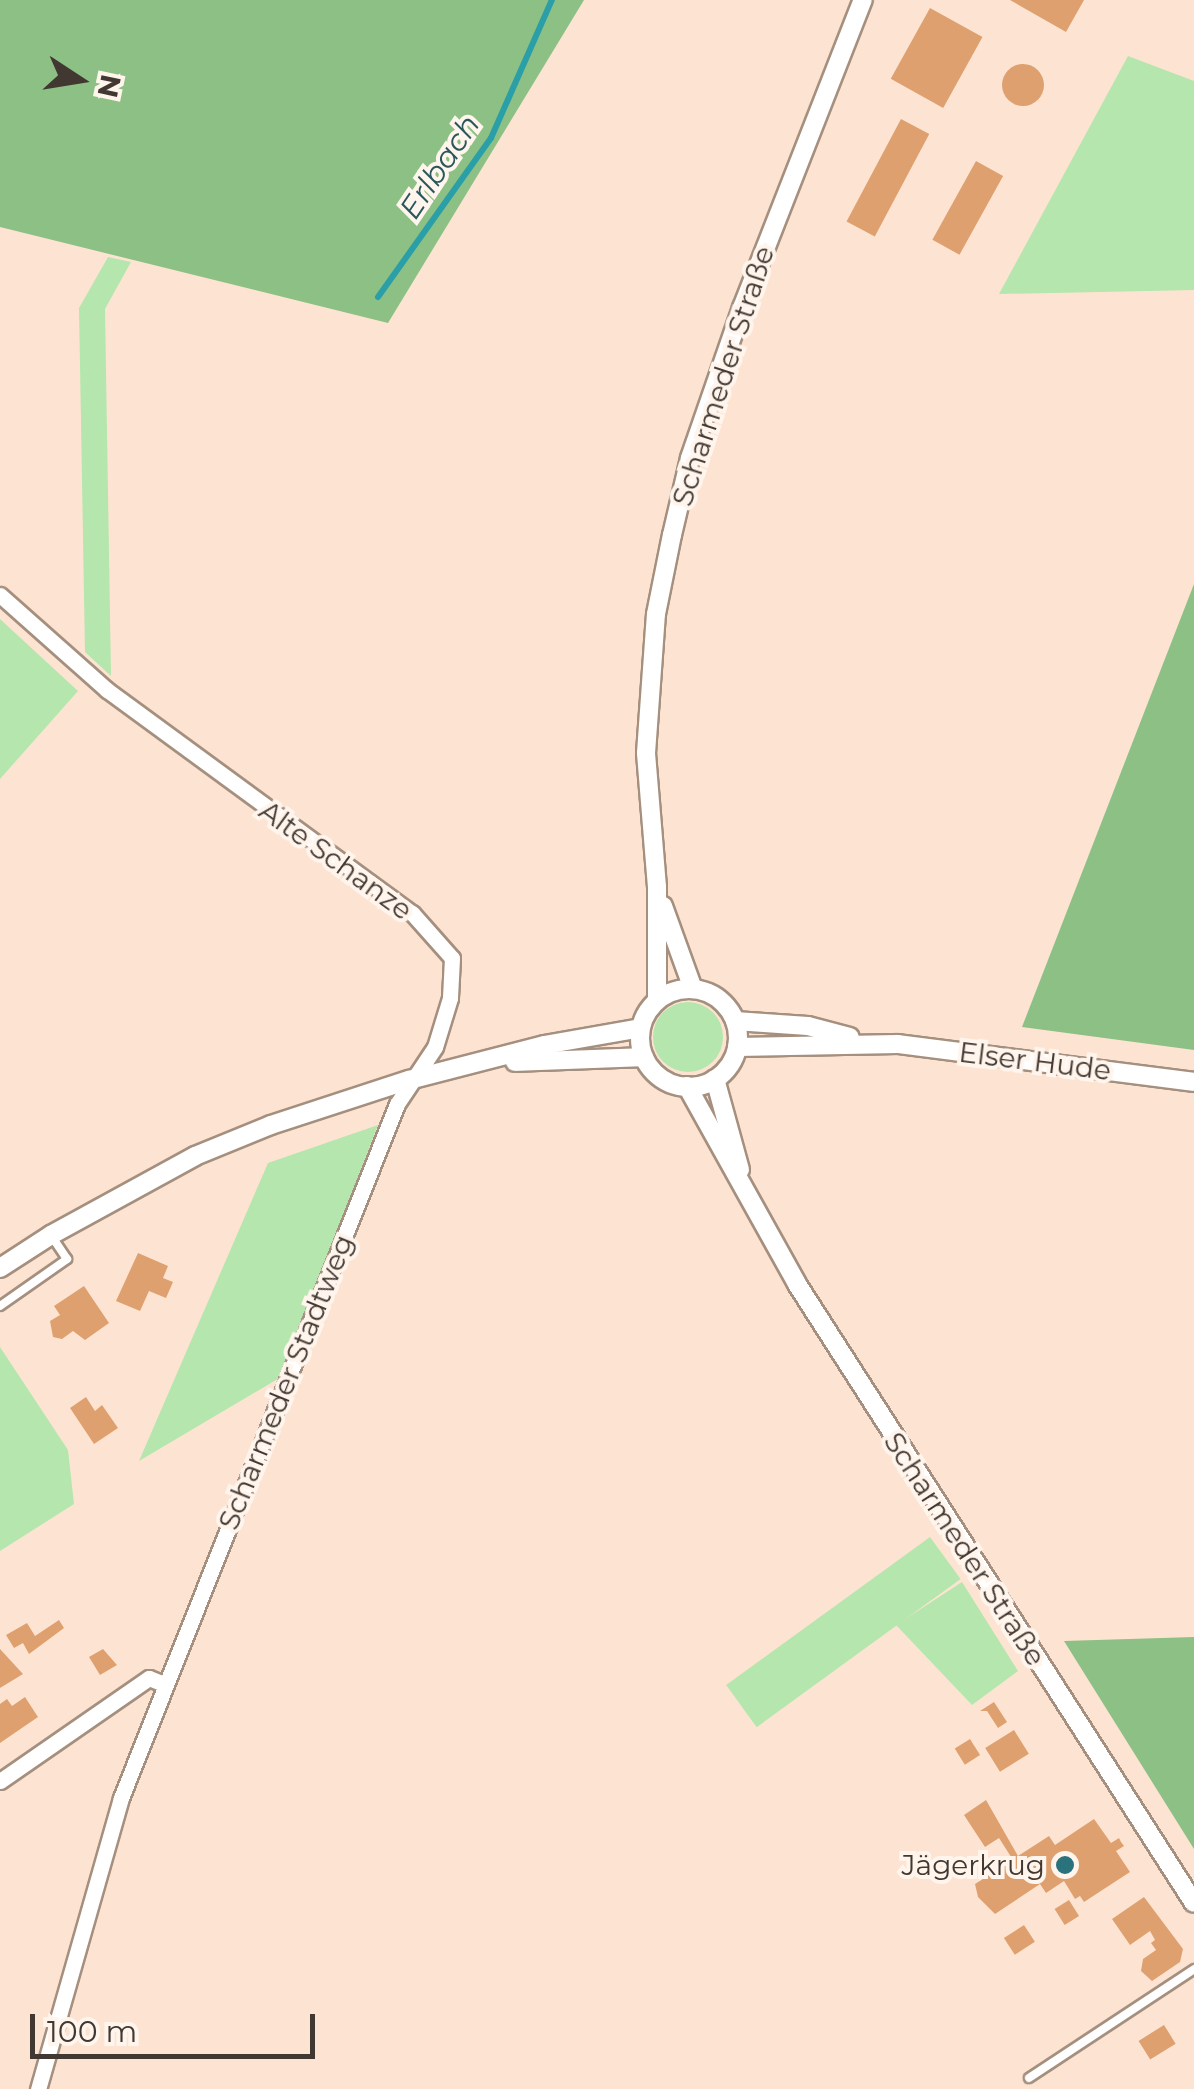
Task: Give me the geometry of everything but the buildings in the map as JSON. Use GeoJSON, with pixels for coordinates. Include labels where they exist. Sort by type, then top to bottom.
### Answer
{"type":"FeatureCollection","features":[{"type":"Feature","properties":{"kind":"street","name":"Scharmeder Straße"},"geometry":{"type":"LineString","coordinates":[[657,1000],[656,886],[647,803],[647,708],[656,614],[672,535],[690,458],[742,308],[863,0]]}},
{"type":"Feature","properties":{"kind":"street","name":"Alte Schanze"},"geometry":{"type":"LineString","coordinates":[[0,596],[107,690],[434,934],[452,958],[450,998],[435,1047],[410,1080]]}},
{"type":"Feature","properties":{"kind":"street","name":"Scharmeder Straße"},"geometry":{"type":"LineString","coordinates":[[656,886],[693,988]]}},
{"type":"Feature","properties":{"kind":"street"},"geometry":{"type":"LineString","coordinates":[[693,988],[723,1002],[735,1021],[737,1047],[725,1070],[715,1079],[687,1086],[656,1074],[644,1057],[641,1028],[657,1000],[674,991],[693,988]]}},
{"type":"Feature","properties":{"kind":"street","name":"Elser Hude"},"geometry":{"type":"LineString","coordinates":[[735,1021],[808,1026],[875,1042],[1194,1082]]}},
{"type":"Feature","properties":{"kind":"street"},"geometry":{"type":"LineString","coordinates":[[0,1268],[50,1235],[195,1156],[271,1125],[410,1080],[544,1045],[641,1028]]}},
{"type":"Feature","properties":{"kind":"street","name":"Elser Hude"},"geometry":{"type":"LineString","coordinates":[[737,1047],[875,1042]]}},
{"type":"Feature","properties":{"kind":"street"},"geometry":{"type":"LineString","coordinates":[[489,1062],[644,1057]]}},
{"type":"Feature","properties":{"kind":"street","name":"Scharmeder Straße"},"geometry":{"type":"LineString","coordinates":[[715,1079],[745,1190]]}},
{"type":"Feature","properties":{"kind":"street","name":"Scharmeder Stadtweg"},"geometry":{"type":"LineString","coordinates":[[38,2089],[121,1798],[410,1080]]}},
{"type":"Feature","properties":{"kind":"street","name":"Scharmeder Straße"},"geometry":{"type":"LineString","coordinates":[[687,1086],[797,1284],[1194,1903]]}},
{"type":"Feature","properties":{"kind":"street"},"geometry":{"type":"LineString","coordinates":[[0,1781],[149,1678],[164,1684]]}},
{"type":"Feature","properties":{"kind":"lane"},"geometry":{"type":"LineString","coordinates":[[0,1306],[67,1259],[50,1235]]}},
{"type":"Feature","properties":{"kind":"lane"},"geometry":{"type":"LineString","coordinates":[[1030,2078],[1194,1970]]}},
{"type":"Feature","properties":{"kind":"green space"},"geometry":{"type":"Polygon","coordinates":[[[0,0],[584,0],[388,323],[0,227],[0,0]]]}},
{"type":"Feature","properties":{"kind":"green space"},"geometry":{"type":"Polygon","coordinates":[[[1128,56],[1194,81],[1194,290],[999,294],[1128,56]]]}},
{"type":"Feature","properties":{"kind":"green space"},"geometry":{"type":"Polygon","coordinates":[[[108,257],[131,262],[105,309],[111,676],[85,652],[79,308],[108,257]]]}},
{"type":"Feature","properties":{"kind":"green space"},"geometry":{"type":"Polygon","coordinates":[[[1194,584],[1194,1050],[1022,1027],[1194,584]]]}},
{"type":"Feature","properties":{"kind":"green space"},"geometry":{"type":"Polygon","coordinates":[[[0,619],[78,691],[0,779],[0,619]]]}},
{"type":"Feature","properties":{"kind":"green space"},"geometry":{"type":"Polygon","coordinates":[[[688,1002],[702,1004],[713,1012],[721,1023],[721,1051],[713,1062],[702,1070],[688,1072],[674,1070],[663,1062],[655,1051],[653,1037],[655,1023],[663,1012],[674,1004],[688,1002]]]}},
{"type":"Feature","properties":{"kind":"green space"},"geometry":{"type":"Polygon","coordinates":[[[378,1125],[281,1377],[139,1461],[268,1163],[378,1125]]]}},
{"type":"Feature","properties":{"kind":"green space"},"geometry":{"type":"Polygon","coordinates":[[[0,1347],[68,1450],[74,1504],[0,1551],[0,1347]]]}},
{"type":"Feature","properties":{"kind":"green space"},"geometry":{"type":"Polygon","coordinates":[[[930,1537],[961,1579],[757,1727],[726,1685],[930,1537]]]}},
{"type":"Feature","properties":{"kind":"green space"},"geometry":{"type":"Polygon","coordinates":[[[962,1582],[1018,1671],[972,1705],[896,1625],[962,1582]]]}},
{"type":"Feature","properties":{"kind":"green space"},"geometry":{"type":"Polygon","coordinates":[[[1194,1637],[1194,1849],[1064,1641],[1194,1637]]]}},
{"type":"Feature","properties":{"kind":"waterway","name":"Erlbach"},"geometry":{"type":"LineString","coordinates":[[378,297],[491,138],[552,0]]}},
{"type":"Feature","properties":{"kind":"place","name":"Jägerkrug"},"geometry":{"type":"Point","coordinates":[1065,1865]}}]}
